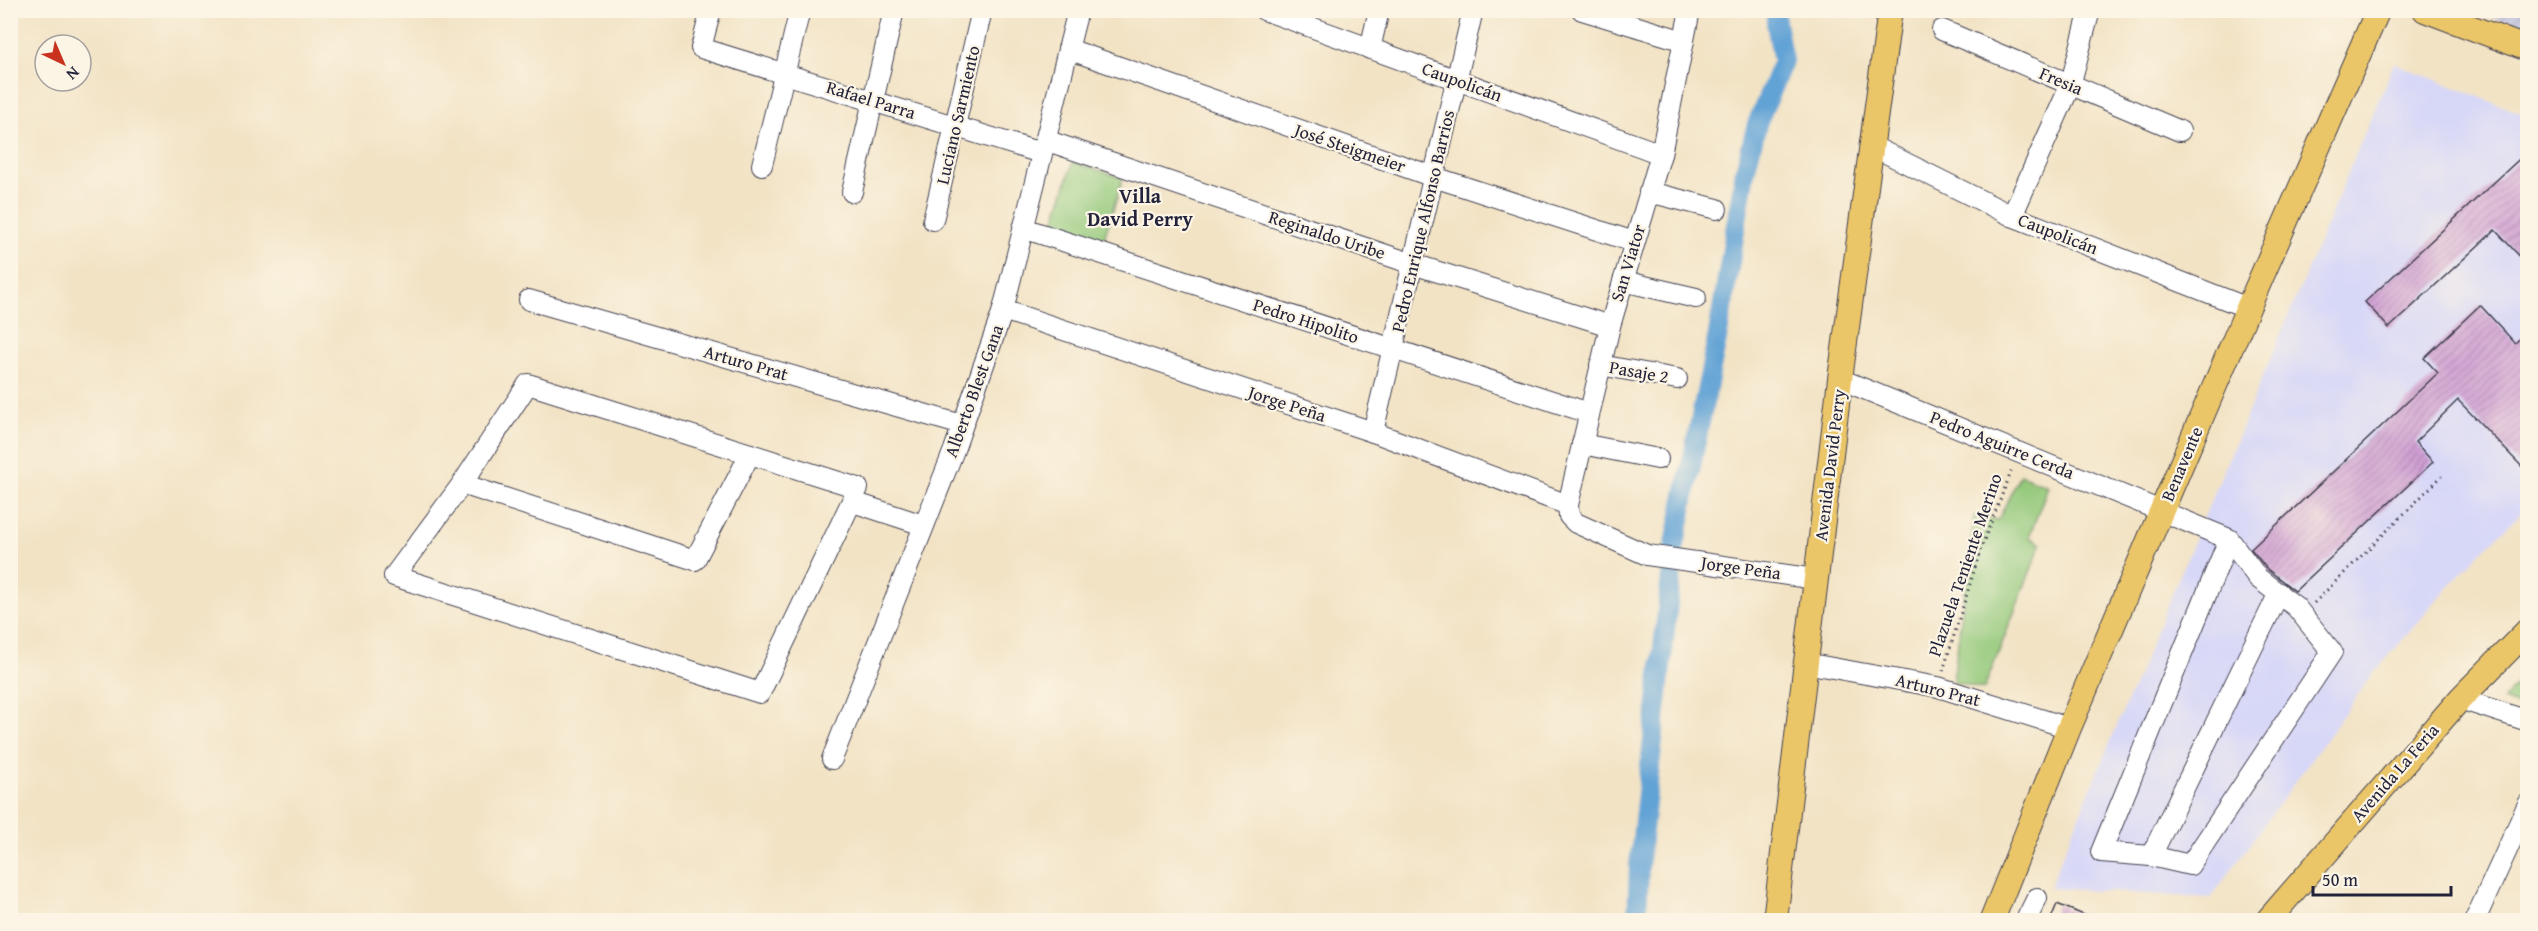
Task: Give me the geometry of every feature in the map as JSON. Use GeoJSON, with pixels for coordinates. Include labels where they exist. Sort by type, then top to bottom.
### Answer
{"type":"FeatureCollection","features":[{"type":"Feature","properties":{"kind":"main road","name":"Avenida David Perry"},"geometry":{"type":"LineString","coordinates":[[1775,921],[1840,380],[1874,147],[1890,10]]}},
{"type":"Feature","properties":{"kind":"main road","name":"Benavente"},"geometry":{"type":"LineString","coordinates":[[1992,921],[2069,728],[2378,10]]}},
{"type":"Feature","properties":{"kind":"main road"},"geometry":{"type":"LineString","coordinates":[[2425,10],[2528,49]]}},
{"type":"Feature","properties":{"kind":"main road","name":"Avenida La Feria"},"geometry":{"type":"LineString","coordinates":[[2268,921],[2460,699],[2528,630]]}},
{"type":"Feature","properties":{"kind":"street","name":"Rafael Parra"},"geometry":{"type":"LineString","coordinates":[[711,10],[701,48],[955,126],[1043,146]]}},
{"type":"Feature","properties":{"kind":"street"},"geometry":{"type":"LineString","coordinates":[[762,165],[800,10]]}},
{"type":"Feature","properties":{"kind":"street"},"geometry":{"type":"LineString","coordinates":[[852,192],[894,10]]}},
{"type":"Feature","properties":{"kind":"street","name":"Luciano Sarmiento"},"geometry":{"type":"LineString","coordinates":[[933,220],[982,10]]}},
{"type":"Feature","properties":{"kind":"street","name":"Alberto Blest Gana"},"geometry":{"type":"LineString","coordinates":[[832,759],[963,425],[1003,310],[1078,10]]}},
{"type":"Feature","properties":{"kind":"street","name":"Caupolicán"},"geometry":{"type":"LineString","coordinates":[[1264,10],[1289,15],[1370,49],[1660,154]]}},
{"type":"Feature","properties":{"kind":"street"},"geometry":{"type":"LineString","coordinates":[[1370,49],[1379,10]]}},
{"type":"Feature","properties":{"kind":"street","name":"Pedro Enrique Alfonso Barrios"},"geometry":{"type":"LineString","coordinates":[[1373,432],[1473,10]]}},
{"type":"Feature","properties":{"kind":"street"},"geometry":{"type":"LineString","coordinates":[[1582,10],[1684,41]]}},
{"type":"Feature","properties":{"kind":"street","name":"San Viator"},"geometry":{"type":"LineString","coordinates":[[1568,511],[1610,326],[1660,154],[1690,10]]}},
{"type":"Feature","properties":{"kind":"street"},"geometry":{"type":"LineString","coordinates":[[2012,216],[2070,86],[2090,10]]}},
{"type":"Feature","properties":{"kind":"street","name":"Fresia"},"geometry":{"type":"LineString","coordinates":[[1942,30],[2180,131]]}},
{"type":"Feature","properties":{"kind":"street","name":"José Steigmeier"},"geometry":{"type":"LineString","coordinates":[[1068,49],[1434,177],[1634,242]]}},
{"type":"Feature","properties":{"kind":"street","name":"Reginaldo Uribe"},"geometry":{"type":"LineString","coordinates":[[1043,146],[1610,326]]}},
{"type":"Feature","properties":{"kind":"street","name":"Caupolicán"},"geometry":{"type":"LineString","coordinates":[[1874,147],[2012,216],[2248,308]]}},
{"type":"Feature","properties":{"kind":"street"},"geometry":{"type":"LineString","coordinates":[[1649,192],[1717,209]]}},
{"type":"Feature","properties":{"kind":"street","name":"Pedro Hipolito"},"geometry":{"type":"LineString","coordinates":[[1023,228],[1589,413]]}},
{"type":"Feature","properties":{"kind":"street"},"geometry":{"type":"LineString","coordinates":[[1623,281],[1696,298]]}},
{"type":"Feature","properties":{"kind":"street","name":"Arturo Prat"},"geometry":{"type":"LineString","coordinates":[[529,300],[963,425]]}},
{"type":"Feature","properties":{"kind":"street","name":"Jorge Peña"},"geometry":{"type":"LineString","coordinates":[[1003,310],[1373,432],[1568,511],[1576,523],[1647,555],[1815,579]]}},
{"type":"Feature","properties":{"kind":"street","name":"Pasaje 2"},"geometry":{"type":"LineString","coordinates":[[1600,365],[1677,379]]}},
{"type":"Feature","properties":{"kind":"street","name":"Pedro Aguirre Cerda"},"geometry":{"type":"LineString","coordinates":[[1840,380],[2229,539]]}},
{"type":"Feature","properties":{"kind":"street"},"geometry":{"type":"LineString","coordinates":[[528,384],[750,454],[858,488],[760,693],[394,576],[462,483],[528,384]]}},
{"type":"Feature","properties":{"kind":"street"},"geometry":{"type":"LineString","coordinates":[[1582,444],[1658,459]]}},
{"type":"Feature","properties":{"kind":"street"},"geometry":{"type":"LineString","coordinates":[[462,483],[695,560],[750,454]]}},
{"type":"Feature","properties":{"kind":"street"},"geometry":{"type":"LineString","coordinates":[[853,502],[923,525]]}},
{"type":"Feature","properties":{"kind":"street"},"geometry":{"type":"LineString","coordinates":[[2229,539],[2258,578],[2302,615],[2332,652],[2190,865],[2151,856],[2101,852],[2229,539]]}},
{"type":"Feature","properties":{"kind":"street"},"geometry":{"type":"LineString","coordinates":[[2151,856],[2278,593]]}},
{"type":"Feature","properties":{"kind":"street","name":"Arturo Prat"},"geometry":{"type":"LineString","coordinates":[[1805,663],[1938,687],[2069,728]]}},
{"type":"Feature","properties":{"kind":"street"},"geometry":{"type":"LineString","coordinates":[[2460,699],[2528,721]]}},
{"type":"Feature","properties":{"kind":"street"},"geometry":{"type":"LineString","coordinates":[[2475,921],[2528,804]]}},
{"type":"Feature","properties":{"kind":"street"},"geometry":{"type":"LineString","coordinates":[[2026,921],[2037,898]]}},
{"type":"Feature","properties":{"kind":"path","name":"Plazuela Teniente Merino"},"geometry":{"type":"LineString","coordinates":[[1938,687],[1982,545],[2019,452]]}},
{"type":"Feature","properties":{"kind":"path"},"geometry":{"type":"LineString","coordinates":[[2302,615],[2442,476]]}},
{"type":"Feature","properties":{"kind":"shaded area"},"geometry":{"type":"Polygon","coordinates":[[[2476,11],[2527,11],[2527,30],[2476,11]]]}},
{"type":"Feature","properties":{"kind":"shaded area"},"geometry":{"type":"Polygon","coordinates":[[[2394,63],[2527,116],[2527,507],[2466,567],[2372,675],[2211,898],[2049,888],[2394,63]]]}},
{"type":"Feature","properties":{"kind":"green space"},"geometry":{"type":"Polygon","coordinates":[[[1073,162],[1123,178],[1101,248],[1051,232],[1073,162]]]}},
{"type":"Feature","properties":{"kind":"green space"},"geometry":{"type":"Polygon","coordinates":[[[2020,475],[2048,486],[2029,537],[2041,544],[1984,689],[1953,682],[1974,516],[1998,520],[2020,475]]]}},
{"type":"Feature","properties":{"kind":"green space"},"geometry":{"type":"Polygon","coordinates":[[[2527,672],[2527,709],[2503,700],[2527,672]]]}},
{"type":"Feature","properties":{"kind":"building"},"geometry":{"type":"Polygon","coordinates":[[[2528,151],[2528,265],[2495,230],[2389,328],[2365,302],[2528,151]]]}},
{"type":"Feature","properties":{"kind":"building"},"geometry":{"type":"Polygon","coordinates":[[[2480,305],[2515,343],[2528,331],[2528,473],[2458,400],[2415,442],[2433,462],[2295,591],[2267,569],[2251,549],[2438,373],[2424,358],[2480,305]]]}},
{"type":"Feature","properties":{"kind":"building"},"geometry":{"type":"Polygon","coordinates":[[[2057,904],[2096,920],[2096,921],[2050,921],[2057,904]]]}},
{"type":"Feature","properties":{"kind":"waterway"},"geometry":{"type":"LineString","coordinates":[[1674,549],[1718,334],[1745,171],[1757,124],[1783,61],[1776,10]]}},
{"type":"Feature","properties":{"kind":"waterway"},"geometry":{"type":"LineString","coordinates":[[1637,920],[1639,866],[1671,576]]}},
{"type":"Feature","properties":{"kind":"district","name":"Villa David Perry"},"geometry":{"type":"Point","coordinates":[1140,208]}}]}
